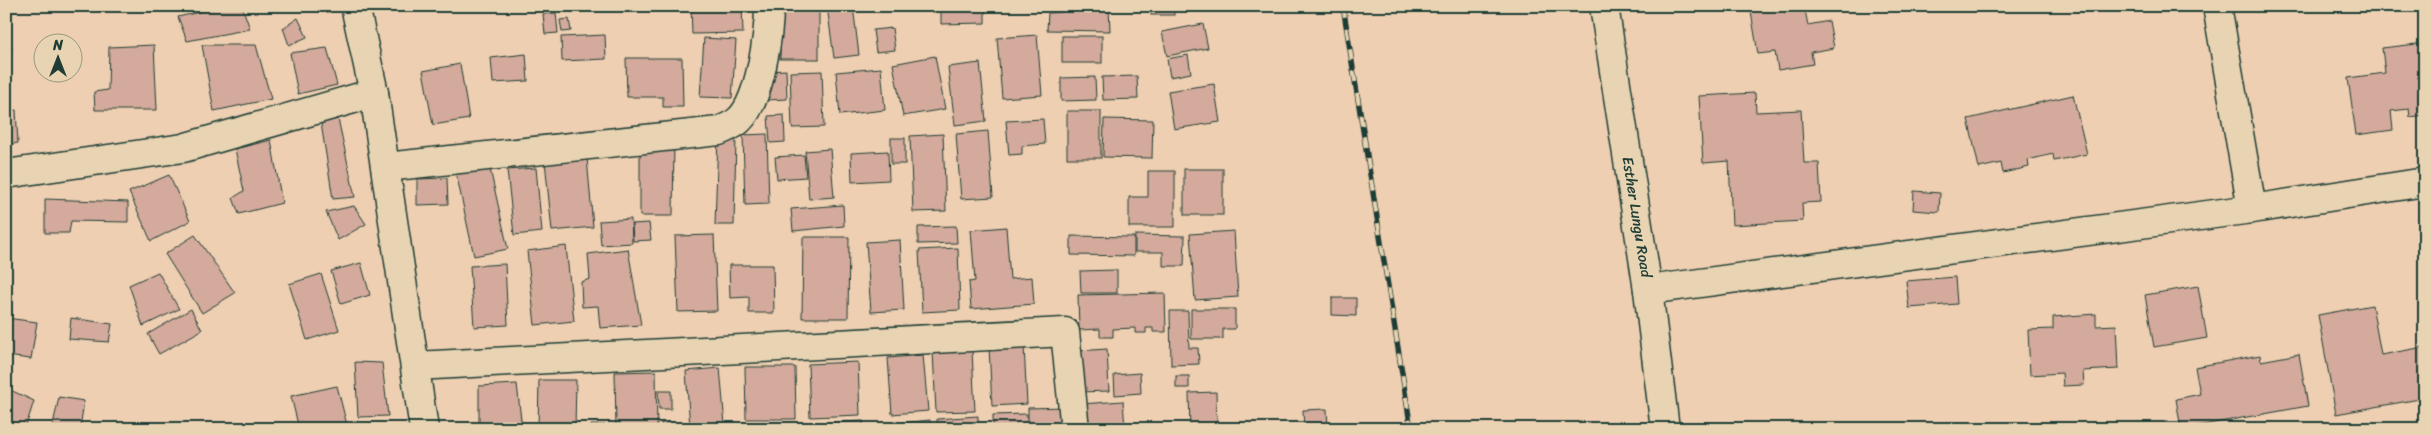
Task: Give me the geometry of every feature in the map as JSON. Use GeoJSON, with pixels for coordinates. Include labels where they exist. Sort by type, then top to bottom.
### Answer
{"type":"FeatureCollection","features":[{"type":"Feature","properties":{"kind":"street"},"geometry":{"type":"LineString","coordinates":[[355,6],[374,94],[386,166],[424,429]]}},
{"type":"Feature","properties":{"kind":"street"},"geometry":{"type":"LineString","coordinates":[[386,166],[719,131],[738,121],[748,109],[758,79],[769,32],[769,6]]}},
{"type":"Feature","properties":{"kind":"street","name":"Esther Lungu Road"},"geometry":{"type":"LineString","coordinates":[[1604,6],[1648,290],[1665,429]]}},
{"type":"Feature","properties":{"kind":"street"},"geometry":{"type":"LineString","coordinates":[[2217,6],[2252,209]]}},
{"type":"Feature","properties":{"kind":"street"},"geometry":{"type":"LineString","coordinates":[[6,174],[183,148],[374,94]]}},
{"type":"Feature","properties":{"kind":"street"},"geometry":{"type":"LineString","coordinates":[[1648,290],[2252,209],[2425,182]]}},
{"type":"Feature","properties":{"kind":"street"},"geometry":{"type":"LineString","coordinates":[[415,366],[1065,332],[1075,429]]}},
{"type":"Feature","properties":{"kind":"building"},"geometry":{"type":"Polygon","coordinates":[[[225,6],[242,6],[250,29],[187,41],[178,17],[225,6]]]}},
{"type":"Feature","properties":{"kind":"building"},"geometry":{"type":"Polygon","coordinates":[[[691,6],[742,6],[743,33],[692,34],[691,6]]]}},
{"type":"Feature","properties":{"kind":"building"},"geometry":{"type":"Polygon","coordinates":[[[780,6],[819,6],[819,59],[780,59],[780,6]]]}},
{"type":"Feature","properties":{"kind":"building"},"geometry":{"type":"Polygon","coordinates":[[[827,6],[853,6],[859,55],[834,58],[827,6]]]}},
{"type":"Feature","properties":{"kind":"building"},"geometry":{"type":"Polygon","coordinates":[[[941,6],[985,6],[985,23],[941,24],[941,6]]]}},
{"type":"Feature","properties":{"kind":"building"},"geometry":{"type":"Polygon","coordinates":[[[1061,6],[1109,6],[1110,31],[1047,30],[1048,13],[1062,12],[1061,6]]]}},
{"type":"Feature","properties":{"kind":"building"},"geometry":{"type":"Polygon","coordinates":[[[1151,6],[1174,6],[1174,15],[1151,15],[1151,6]]]}},
{"type":"Feature","properties":{"kind":"building"},"geometry":{"type":"Polygon","coordinates":[[[1750,6],[1804,6],[1808,25],[1829,21],[1834,48],[1811,52],[1813,64],[1778,70],[1775,52],[1758,54],[1750,6]]]}},
{"type":"Feature","properties":{"kind":"building"},"geometry":{"type":"Polygon","coordinates":[[[556,13],[558,33],[545,34],[543,14],[556,13]]]}},
{"type":"Feature","properties":{"kind":"building"},"geometry":{"type":"Polygon","coordinates":[[[298,18],[307,37],[289,45],[283,28],[298,18]]]}},
{"type":"Feature","properties":{"kind":"building"},"geometry":{"type":"Polygon","coordinates":[[[569,19],[571,31],[562,32],[560,20],[569,19]]]}},
{"type":"Feature","properties":{"kind":"building"},"geometry":{"type":"Polygon","coordinates":[[[1203,24],[1208,48],[1167,56],[1162,32],[1203,24]]]}},
{"type":"Feature","properties":{"kind":"building"},"geometry":{"type":"Polygon","coordinates":[[[6,27],[12,50],[6,51],[6,27]]]}},
{"type":"Feature","properties":{"kind":"building"},"geometry":{"type":"Polygon","coordinates":[[[892,28],[895,50],[876,52],[873,30],[892,28]]]}},
{"type":"Feature","properties":{"kind":"building"},"geometry":{"type":"Polygon","coordinates":[[[605,35],[606,59],[562,61],[561,37],[605,35]]]}},
{"type":"Feature","properties":{"kind":"building"},"geometry":{"type":"Polygon","coordinates":[[[1037,35],[1042,95],[1002,98],[997,38],[1037,35]]]}},
{"type":"Feature","properties":{"kind":"building"},"geometry":{"type":"Polygon","coordinates":[[[1062,36],[1102,36],[1102,63],[1062,63],[1062,36]]]}},
{"type":"Feature","properties":{"kind":"building"},"geometry":{"type":"Polygon","coordinates":[[[704,38],[736,40],[732,98],[700,97],[704,38]]]}},
{"type":"Feature","properties":{"kind":"building"},"geometry":{"type":"Polygon","coordinates":[[[2425,43],[2425,115],[2410,117],[2409,109],[2391,111],[2393,130],[2356,135],[2348,78],[2385,73],[2382,48],[2425,43]]]}},
{"type":"Feature","properties":{"kind":"building"},"geometry":{"type":"Polygon","coordinates":[[[154,45],[157,110],[95,110],[94,92],[108,90],[109,47],[154,45]]]}},
{"type":"Feature","properties":{"kind":"building"},"geometry":{"type":"Polygon","coordinates":[[[202,45],[256,45],[271,99],[214,111],[202,45]]]}},
{"type":"Feature","properties":{"kind":"building"},"geometry":{"type":"Polygon","coordinates":[[[327,48],[337,85],[298,94],[290,53],[327,48]]]}},
{"type":"Feature","properties":{"kind":"building"},"geometry":{"type":"Polygon","coordinates":[[[526,54],[528,81],[493,83],[491,58],[526,54]]]}},
{"type":"Feature","properties":{"kind":"building"},"geometry":{"type":"Polygon","coordinates":[[[1188,55],[1191,73],[1170,77],[1167,59],[1188,55]]]}},
{"type":"Feature","properties":{"kind":"building"},"geometry":{"type":"Polygon","coordinates":[[[935,56],[945,109],[903,116],[893,64],[935,56]]]}},
{"type":"Feature","properties":{"kind":"building"},"geometry":{"type":"Polygon","coordinates":[[[626,58],[682,58],[683,107],[663,107],[663,97],[627,97],[626,58]]]}},
{"type":"Feature","properties":{"kind":"building"},"geometry":{"type":"Polygon","coordinates":[[[980,63],[986,121],[955,125],[948,67],[980,63]]]}},
{"type":"Feature","properties":{"kind":"building"},"geometry":{"type":"Polygon","coordinates":[[[460,64],[469,119],[433,125],[423,71],[460,64]]]}},
{"type":"Feature","properties":{"kind":"building"},"geometry":{"type":"Polygon","coordinates":[[[881,68],[885,110],[840,115],[836,72],[881,68]]]}},
{"type":"Feature","properties":{"kind":"building"},"geometry":{"type":"Polygon","coordinates":[[[786,70],[787,99],[767,100],[765,71],[786,70]]]}},
{"type":"Feature","properties":{"kind":"building"},"geometry":{"type":"Polygon","coordinates":[[[822,71],[824,127],[792,128],[790,72],[822,71]]]}},
{"type":"Feature","properties":{"kind":"building"},"geometry":{"type":"Polygon","coordinates":[[[1137,76],[1138,99],[1103,100],[1102,77],[1137,76]]]}},
{"type":"Feature","properties":{"kind":"building"},"geometry":{"type":"Polygon","coordinates":[[[1095,77],[1096,100],[1061,101],[1061,78],[1095,77]]]}},
{"type":"Feature","properties":{"kind":"building"},"geometry":{"type":"Polygon","coordinates":[[[1214,84],[1220,122],[1174,129],[1168,91],[1214,84]]]}},
{"type":"Feature","properties":{"kind":"building"},"geometry":{"type":"Polygon","coordinates":[[[1755,93],[1756,112],[1801,110],[1804,163],[1819,163],[1821,202],[1802,203],[1803,221],[1732,225],[1729,161],[1703,163],[1699,96],[1755,93]]]}},
{"type":"Feature","properties":{"kind":"building"},"geometry":{"type":"Polygon","coordinates":[[[2073,95],[2087,154],[2054,161],[2053,154],[2028,160],[2029,167],[2003,173],[2001,163],[1979,168],[1968,119],[2073,95]]]}},
{"type":"Feature","properties":{"kind":"building"},"geometry":{"type":"Polygon","coordinates":[[[16,110],[18,143],[6,145],[6,111],[16,110]]]}},
{"type":"Feature","properties":{"kind":"building"},"geometry":{"type":"Polygon","coordinates":[[[1067,111],[1101,111],[1101,158],[1067,158],[1067,111]]]}},
{"type":"Feature","properties":{"kind":"building"},"geometry":{"type":"Polygon","coordinates":[[[337,114],[355,197],[333,199],[320,117],[337,114]]]}},
{"type":"Feature","properties":{"kind":"building"},"geometry":{"type":"Polygon","coordinates":[[[784,115],[785,142],[770,143],[768,116],[784,115]]]}},
{"type":"Feature","properties":{"kind":"building"},"geometry":{"type":"Polygon","coordinates":[[[1043,119],[1045,144],[1022,146],[1022,154],[1009,155],[1006,121],[1043,119]]]}},
{"type":"Feature","properties":{"kind":"building"},"geometry":{"type":"Polygon","coordinates":[[[1104,119],[1153,120],[1152,158],[1103,157],[1104,119]]]}},
{"type":"Feature","properties":{"kind":"building"},"geometry":{"type":"Polygon","coordinates":[[[988,131],[993,197],[961,199],[956,134],[988,131]]]}},
{"type":"Feature","properties":{"kind":"building"},"geometry":{"type":"Polygon","coordinates":[[[767,134],[769,204],[745,205],[743,135],[767,134]]]}},
{"type":"Feature","properties":{"kind":"building"},"geometry":{"type":"Polygon","coordinates":[[[943,134],[946,211],[913,212],[910,136],[943,134]]]}},
{"type":"Feature","properties":{"kind":"building"},"geometry":{"type":"Polygon","coordinates":[[[718,136],[736,137],[734,225],[715,225],[718,136]]]}},
{"type":"Feature","properties":{"kind":"building"},"geometry":{"type":"Polygon","coordinates":[[[891,138],[905,138],[905,164],[891,164],[891,138]]]}},
{"type":"Feature","properties":{"kind":"building"},"geometry":{"type":"Polygon","coordinates":[[[271,140],[282,203],[239,214],[233,198],[244,191],[235,149],[271,140]]]}},
{"type":"Feature","properties":{"kind":"building"},"geometry":{"type":"Polygon","coordinates":[[[640,141],[674,141],[673,216],[640,216],[640,141]]]}},
{"type":"Feature","properties":{"kind":"building"},"geometry":{"type":"Polygon","coordinates":[[[830,149],[834,197],[809,199],[805,151],[830,149]]]}},
{"type":"Feature","properties":{"kind":"building"},"geometry":{"type":"Polygon","coordinates":[[[888,151],[889,180],[852,182],[851,153],[888,151]]]}},
{"type":"Feature","properties":{"kind":"building"},"geometry":{"type":"Polygon","coordinates":[[[804,155],[806,177],[777,179],[775,157],[804,155]]]}},
{"type":"Feature","properties":{"kind":"building"},"geometry":{"type":"Polygon","coordinates":[[[587,158],[593,227],[552,231],[545,161],[587,158]]]}},
{"type":"Feature","properties":{"kind":"building"},"geometry":{"type":"Polygon","coordinates":[[[488,160],[508,249],[474,256],[455,168],[488,160]]]}},
{"type":"Feature","properties":{"kind":"building"},"geometry":{"type":"Polygon","coordinates":[[[536,168],[542,232],[514,235],[507,170],[536,168]]]}},
{"type":"Feature","properties":{"kind":"building"},"geometry":{"type":"Polygon","coordinates":[[[1184,169],[1223,169],[1223,215],[1184,215],[1184,169]]]}},
{"type":"Feature","properties":{"kind":"building"},"geometry":{"type":"Polygon","coordinates":[[[1148,171],[1175,171],[1175,227],[1129,227],[1129,197],[1148,197],[1148,171]]]}},
{"type":"Feature","properties":{"kind":"building"},"geometry":{"type":"Polygon","coordinates":[[[169,175],[190,221],[151,241],[129,192],[169,175]]]}},
{"type":"Feature","properties":{"kind":"building"},"geometry":{"type":"Polygon","coordinates":[[[447,178],[448,204],[417,205],[417,179],[447,178]]]}},
{"type":"Feature","properties":{"kind":"building"},"geometry":{"type":"Polygon","coordinates":[[[1914,191],[1940,193],[1939,212],[1913,210],[1914,191]]]}},
{"type":"Feature","properties":{"kind":"building"},"geometry":{"type":"Polygon","coordinates":[[[45,199],[128,202],[128,222],[71,221],[69,233],[45,233],[45,199]]]}},
{"type":"Feature","properties":{"kind":"building"},"geometry":{"type":"Polygon","coordinates":[[[843,205],[844,226],[793,231],[791,209],[843,205]]]}},
{"type":"Feature","properties":{"kind":"building"},"geometry":{"type":"Polygon","coordinates":[[[354,206],[366,224],[338,240],[326,212],[354,206]]]}},
{"type":"Feature","properties":{"kind":"building"},"geometry":{"type":"Polygon","coordinates":[[[631,219],[632,243],[601,245],[599,221],[631,219]]]}},
{"type":"Feature","properties":{"kind":"building"},"geometry":{"type":"Polygon","coordinates":[[[649,223],[651,240],[633,241],[632,224],[649,223]]]}},
{"type":"Feature","properties":{"kind":"building"},"geometry":{"type":"Polygon","coordinates":[[[956,226],[957,243],[918,244],[918,227],[956,226]]]}},
{"type":"Feature","properties":{"kind":"building"},"geometry":{"type":"Polygon","coordinates":[[[1006,227],[1010,279],[1032,277],[1034,304],[971,309],[969,282],[975,281],[971,230],[1006,227]]]}},
{"type":"Feature","properties":{"kind":"building"},"geometry":{"type":"Polygon","coordinates":[[[1234,231],[1238,297],[1195,300],[1190,234],[1234,231]]]}},
{"type":"Feature","properties":{"kind":"building"},"geometry":{"type":"Polygon","coordinates":[[[195,235],[235,293],[202,313],[165,254],[195,235]]]}},
{"type":"Feature","properties":{"kind":"building"},"geometry":{"type":"Polygon","coordinates":[[[714,235],[717,311],[678,312],[675,236],[714,235]]]}},
{"type":"Feature","properties":{"kind":"building"},"geometry":{"type":"Polygon","coordinates":[[[1135,235],[1185,236],[1184,266],[1163,266],[1163,252],[1135,252],[1135,235]]]}},
{"type":"Feature","properties":{"kind":"building"},"geometry":{"type":"Polygon","coordinates":[[[1071,236],[1134,237],[1134,256],[1071,255],[1071,236]]]}},
{"type":"Feature","properties":{"kind":"building"},"geometry":{"type":"Polygon","coordinates":[[[803,237],[849,237],[848,318],[802,318],[803,237]]]}},
{"type":"Feature","properties":{"kind":"building"},"geometry":{"type":"Polygon","coordinates":[[[900,240],[904,310],[871,312],[866,242],[900,240]]]}},
{"type":"Feature","properties":{"kind":"building"},"geometry":{"type":"Polygon","coordinates":[[[566,246],[574,321],[535,325],[527,251],[566,246]]]}},
{"type":"Feature","properties":{"kind":"building"},"geometry":{"type":"Polygon","coordinates":[[[958,248],[960,310],[922,312],[919,250],[958,248]]]}},
{"type":"Feature","properties":{"kind":"building"},"geometry":{"type":"Polygon","coordinates":[[[628,249],[641,325],[600,328],[598,306],[582,307],[581,282],[590,279],[588,254],[628,249]]]}},
{"type":"Feature","properties":{"kind":"building"},"geometry":{"type":"Polygon","coordinates":[[[361,263],[370,295],[341,304],[331,271],[361,263]]]}},
{"type":"Feature","properties":{"kind":"building"},"geometry":{"type":"Polygon","coordinates":[[[505,264],[508,325],[474,327],[470,266],[505,264]]]}},
{"type":"Feature","properties":{"kind":"building"},"geometry":{"type":"Polygon","coordinates":[[[729,265],[773,265],[774,313],[749,313],[749,297],[730,298],[729,265]]]}},
{"type":"Feature","properties":{"kind":"building"},"geometry":{"type":"Polygon","coordinates":[[[1117,270],[1117,293],[1081,293],[1080,271],[1117,270]]]}},
{"type":"Feature","properties":{"kind":"building"},"geometry":{"type":"Polygon","coordinates":[[[158,272],[179,309],[143,326],[129,285],[158,272]]]}},
{"type":"Feature","properties":{"kind":"building"},"geometry":{"type":"Polygon","coordinates":[[[321,274],[339,330],[307,340],[289,284],[321,274]]]}},
{"type":"Feature","properties":{"kind":"building"},"geometry":{"type":"Polygon","coordinates":[[[1955,277],[1957,304],[1909,308],[1906,281],[1955,277]]]}},
{"type":"Feature","properties":{"kind":"building"},"geometry":{"type":"Polygon","coordinates":[[[2198,286],[2207,338],[2154,347],[2145,295],[2198,286]]]}},
{"type":"Feature","properties":{"kind":"building"},"geometry":{"type":"Polygon","coordinates":[[[1165,293],[1166,332],[1153,332],[1153,328],[1146,328],[1146,333],[1135,333],[1135,328],[1113,329],[1113,337],[1100,337],[1100,329],[1079,330],[1078,295],[1165,293]]]}},
{"type":"Feature","properties":{"kind":"building"},"geometry":{"type":"Polygon","coordinates":[[[1332,298],[1356,298],[1356,316],[1332,315],[1332,298]]]}},
{"type":"Feature","properties":{"kind":"building"},"geometry":{"type":"Polygon","coordinates":[[[2372,305],[2381,355],[2424,347],[2425,398],[2336,414],[2318,315],[2372,305]]]}},
{"type":"Feature","properties":{"kind":"building"},"geometry":{"type":"Polygon","coordinates":[[[191,309],[202,330],[159,354],[148,334],[191,309]]]}},
{"type":"Feature","properties":{"kind":"building"},"geometry":{"type":"Polygon","coordinates":[[[1191,309],[1235,309],[1235,329],[1223,329],[1223,339],[1191,339],[1191,309]]]}},
{"type":"Feature","properties":{"kind":"building"},"geometry":{"type":"Polygon","coordinates":[[[1170,311],[1188,311],[1189,348],[1198,348],[1199,364],[1171,365],[1170,311]]]}},
{"type":"Feature","properties":{"kind":"building"},"geometry":{"type":"Polygon","coordinates":[[[2096,314],[2096,326],[2116,325],[2118,369],[2083,371],[2084,385],[2063,386],[2062,373],[2030,375],[2028,330],[2053,329],[2053,317],[2096,314]]]}},
{"type":"Feature","properties":{"kind":"building"},"geometry":{"type":"Polygon","coordinates":[[[6,318],[37,322],[31,359],[6,356],[6,318]]]}},
{"type":"Feature","properties":{"kind":"building"},"geometry":{"type":"Polygon","coordinates":[[[71,318],[112,324],[109,342],[69,339],[71,318]]]}},
{"type":"Feature","properties":{"kind":"building"},"geometry":{"type":"Polygon","coordinates":[[[1024,346],[1027,404],[992,406],[989,347],[1024,346]]]}},
{"type":"Feature","properties":{"kind":"building"},"geometry":{"type":"Polygon","coordinates":[[[1107,349],[1109,391],[1080,392],[1077,351],[1107,349]]]}},
{"type":"Feature","properties":{"kind":"building"},"geometry":{"type":"Polygon","coordinates":[[[972,351],[975,411],[936,412],[933,352],[972,351]]]}},
{"type":"Feature","properties":{"kind":"building"},"geometry":{"type":"Polygon","coordinates":[[[2299,354],[2308,406],[2181,429],[2176,399],[2200,394],[2195,367],[2260,355],[2261,361],[2299,354]]]}},
{"type":"Feature","properties":{"kind":"building"},"geometry":{"type":"Polygon","coordinates":[[[923,355],[928,411],[892,414],[888,358],[923,355]]]}},
{"type":"Feature","properties":{"kind":"building"},"geometry":{"type":"Polygon","coordinates":[[[355,362],[382,363],[388,416],[358,417],[355,362]]]}},
{"type":"Feature","properties":{"kind":"building"},"geometry":{"type":"Polygon","coordinates":[[[858,362],[860,415],[810,417],[808,364],[858,362]]]}},
{"type":"Feature","properties":{"kind":"building"},"geometry":{"type":"Polygon","coordinates":[[[745,367],[795,367],[796,419],[746,419],[745,367]]]}},
{"type":"Feature","properties":{"kind":"building"},"geometry":{"type":"Polygon","coordinates":[[[720,368],[725,425],[690,428],[686,371],[720,368]]]}},
{"type":"Feature","properties":{"kind":"building"},"geometry":{"type":"Polygon","coordinates":[[[656,371],[657,429],[616,429],[615,372],[656,371]]]}},
{"type":"Feature","properties":{"kind":"building"},"geometry":{"type":"Polygon","coordinates":[[[1140,373],[1141,393],[1115,395],[1114,375],[1140,373]]]}},
{"type":"Feature","properties":{"kind":"building"},"geometry":{"type":"Polygon","coordinates":[[[1176,376],[1189,376],[1189,388],[1176,388],[1176,376]]]}},
{"type":"Feature","properties":{"kind":"building"},"geometry":{"type":"Polygon","coordinates":[[[539,380],[576,380],[575,429],[538,429],[539,380]]]}},
{"type":"Feature","properties":{"kind":"building"},"geometry":{"type":"Polygon","coordinates":[[[517,384],[522,429],[479,429],[479,386],[517,384]]]}},
{"type":"Feature","properties":{"kind":"building"},"geometry":{"type":"Polygon","coordinates":[[[337,386],[348,429],[299,429],[291,396],[337,386]]]}},
{"type":"Feature","properties":{"kind":"building"},"geometry":{"type":"Polygon","coordinates":[[[6,388],[34,401],[25,429],[6,429],[6,388]]]}},
{"type":"Feature","properties":{"kind":"building"},"geometry":{"type":"Polygon","coordinates":[[[658,391],[671,391],[671,409],[659,409],[658,391]]]}},
{"type":"Feature","properties":{"kind":"building"},"geometry":{"type":"Polygon","coordinates":[[[1216,392],[1217,429],[1190,429],[1189,393],[1216,392]]]}},
{"type":"Feature","properties":{"kind":"building"},"geometry":{"type":"Polygon","coordinates":[[[59,397],[84,401],[80,429],[52,429],[59,397]]]}},
{"type":"Feature","properties":{"kind":"building"},"geometry":{"type":"Polygon","coordinates":[[[1123,401],[1125,429],[1083,429],[1081,404],[1123,401]]]}},
{"type":"Feature","properties":{"kind":"building"},"geometry":{"type":"Polygon","coordinates":[[[1066,407],[1067,429],[1028,429],[1028,408],[1066,407]]]}},
{"type":"Feature","properties":{"kind":"building"},"geometry":{"type":"Polygon","coordinates":[[[1327,409],[1328,429],[1304,429],[1303,410],[1327,409]]]}},
{"type":"Feature","properties":{"kind":"building"},"geometry":{"type":"Polygon","coordinates":[[[1027,414],[1027,429],[993,429],[993,415],[1027,414]]]}},
{"type":"Feature","properties":{"kind":"building"},"geometry":{"type":"Polygon","coordinates":[[[978,416],[978,429],[938,429],[937,419],[978,416]]]}},
{"type":"Feature","properties":{"kind":"building"},"geometry":{"type":"Polygon","coordinates":[[[930,420],[931,429],[893,429],[892,424],[930,420]]]}},
{"type":"Feature","properties":{"kind":"building"},"geometry":{"type":"Polygon","coordinates":[[[863,421],[864,429],[823,429],[823,423],[863,421]]]}},
{"type":"Feature","properties":{"kind":"building"},"geometry":{"type":"Polygon","coordinates":[[[661,423],[675,423],[676,429],[662,429],[661,423]]]}},
{"type":"Feature","properties":{"kind":"building"},"geometry":{"type":"Polygon","coordinates":[[[278,424],[278,429],[227,429],[227,425],[278,424]]]}},
{"type":"Feature","properties":{"kind":"building"},"geometry":{"type":"Polygon","coordinates":[[[591,425],[605,425],[604,429],[591,429],[591,425]]]}},
{"type":"Feature","properties":{"kind":"railway"},"geometry":{"type":"LineString","coordinates":[[1343,6],[1411,429]]}}]}
